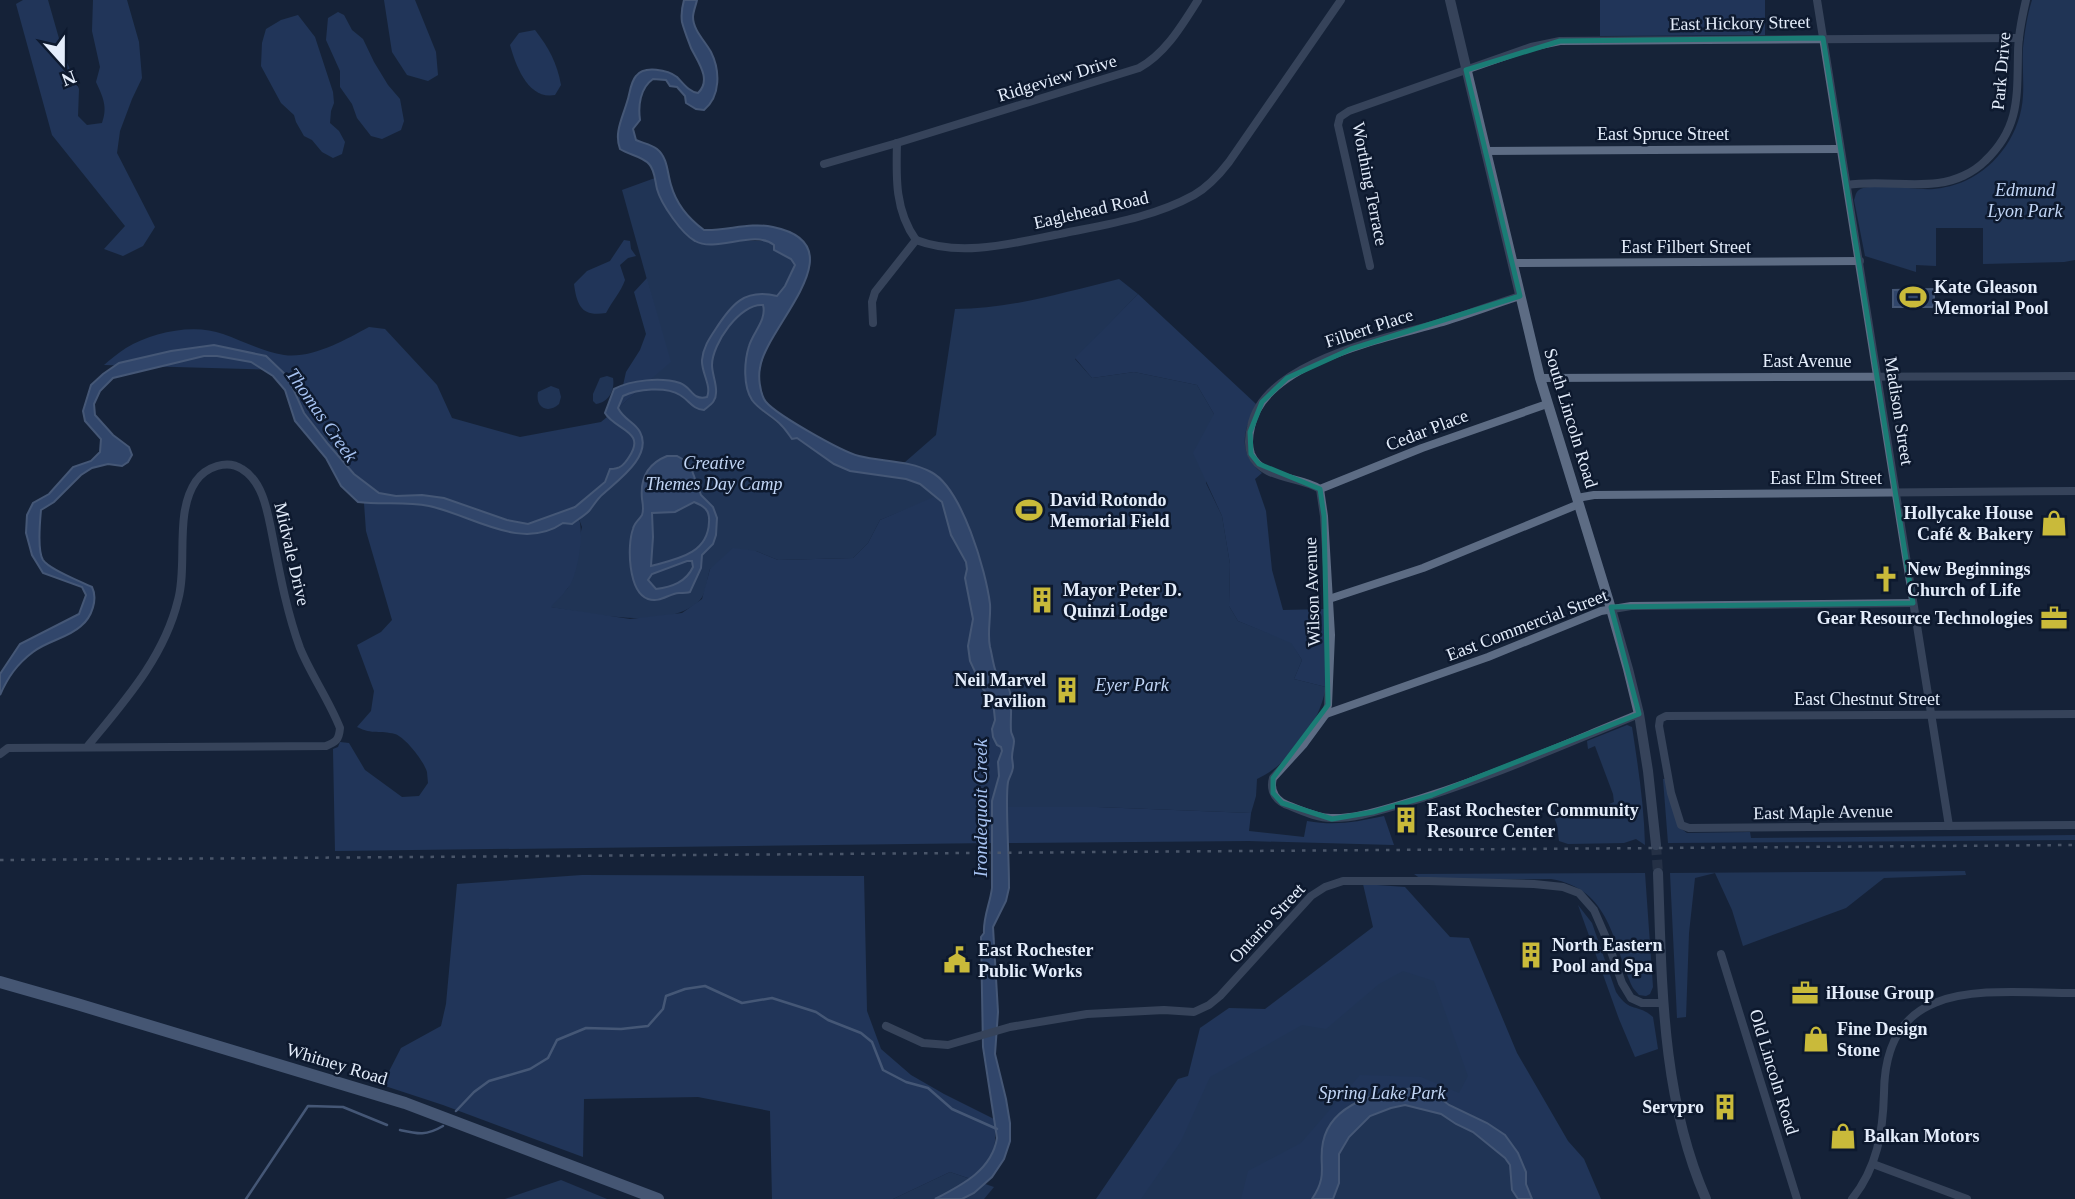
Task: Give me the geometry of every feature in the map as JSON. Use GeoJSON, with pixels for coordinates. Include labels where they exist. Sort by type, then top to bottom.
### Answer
{"type":"FeatureCollection","features":[{"type":"Feature","properties":{"kind":"main road","name":"Whitney Road"},"geometry":{"type":"LineString","coordinates":[[0,982],[405,1103],[658,1199]]}},
{"type":"Feature","properties":{"kind":"street","name":"Ridgeview Drive"},"geometry":{"type":"LineString","coordinates":[[824,164],[897,144],[1139,68],[1147,64],[1167,44],[1198,0]]}},
{"type":"Feature","properties":{"kind":"street","name":"Eaglehead Road"},"geometry":{"type":"LineString","coordinates":[[916,240],[930,246],[999,246],[1130,220],[1154,213],[1196,194],[1209,185],[1229,162],[1341,0]]}},
{"type":"Feature","properties":{"kind":"street","name":"South Lincoln Road"},"geometry":{"type":"LineString","coordinates":[[1450,0],[1540,378],[1611,608],[1639,714],[1656,845]]}},
{"type":"Feature","properties":{"kind":"street","name":"Madison Street"},"geometry":{"type":"LineString","coordinates":[[1817,0],[1948,826]]}},
{"type":"Feature","properties":{"kind":"street","name":"Park Drive"},"geometry":{"type":"LineString","coordinates":[[1847,185],[1871,182],[1938,183],[1954,180],[1979,167],[2006,136],[2014,118],[2019,38],[2026,0]]}},
{"type":"Feature","properties":{"kind":"street","name":"East Hickory Street"},"geometry":{"type":"LineString","coordinates":[[1466,71],[1531,47],[1560,41],[2019,38]]}},
{"type":"Feature","properties":{"kind":"street","name":"Worthing Terrace"},"geometry":{"type":"LineString","coordinates":[[1370,266],[1338,121],[1349,111],[1466,71]]}},
{"type":"Feature","properties":{"kind":"street"},"geometry":{"type":"LineString","coordinates":[[873,323],[872,302],[875,292],[916,240],[908,230],[897,194],[897,144]]}},
{"type":"Feature","properties":{"kind":"street","name":"East Spruce Street"},"geometry":{"type":"LineString","coordinates":[[1485,151],[1840,149]]}},
{"type":"Feature","properties":{"kind":"street","name":"East Filbert Street"},"geometry":{"type":"LineString","coordinates":[[1512,263],[1860,261]]}},
{"type":"Feature","properties":{"kind":"street","name":"Filbert Place"},"geometry":{"type":"LineString","coordinates":[[1320,489],[1312,484],[1270,472],[1251,454],[1250,432],[1255,412],[1275,388],[1312,363],[1520,296]]}},
{"type":"Feature","properties":{"kind":"street","name":"East Avenue"},"geometry":{"type":"LineString","coordinates":[[1540,378],[2075,376]]}},
{"type":"Feature","properties":{"kind":"street","name":"Cedar Place"},"geometry":{"type":"LineString","coordinates":[[1320,489],[1422,448],[1547,404]]}},
{"type":"Feature","properties":{"kind":"street","name":"Midvale Drive"},"geometry":{"type":"LineString","coordinates":[[0,754],[8,748],[326,746],[335,743],[340,728],[301,650],[265,504],[256,483],[241,467],[234,464],[218,466],[205,472],[195,482],[188,498],[184,523],[182,586],[166,635],[146,672],[87,747]]}},
{"type":"Feature","properties":{"kind":"street","name":"Wilson Avenue"},"geometry":{"type":"LineString","coordinates":[[1320,489],[1324,516],[1331,660],[1326,714]]}},
{"type":"Feature","properties":{"kind":"street","name":"East Elm Street"},"geometry":{"type":"LineString","coordinates":[[1329,599],[1423,568],[1594,495],[2075,491]]}},
{"type":"Feature","properties":{"kind":"street","name":"East Commercial Street"},"geometry":{"type":"LineString","coordinates":[[1326,714],[1488,657],[1611,608],[1913,603]]}},
{"type":"Feature","properties":{"kind":"street"},"geometry":{"type":"LineString","coordinates":[[1326,714],[1304,744],[1273,778],[1271,785],[1273,793],[1282,803],[1332,819],[1373,812],[1432,795],[1639,714]]}},
{"type":"Feature","properties":{"kind":"street","name":"East Chestnut Street"},"geometry":{"type":"LineString","coordinates":[[1660,719],[1666,716],[2075,714]]}},
{"type":"Feature","properties":{"kind":"street","name":"East Maple Avenue"},"geometry":{"type":"LineString","coordinates":[[1660,719],[1665,768],[1681,825],[1689,828],[2075,825]]}},
{"type":"Feature","properties":{"kind":"street"},"geometry":{"type":"LineString","coordinates":[[1658,873],[1668,1057],[1681,1126],[1706,1199]]}},
{"type":"Feature","properties":{"kind":"street","name":"Ontario Street"},"geometry":{"type":"LineString","coordinates":[[886,1026],[923,1043],[948,1045],[1003,1030],[1087,1014],[1164,1010],[1194,1012],[1220,996],[1311,896],[1325,887],[1343,881],[1429,881],[1563,887],[1579,894],[1594,910],[1622,983],[1631,998],[1642,1003],[1663,1003]]}},
{"type":"Feature","properties":{"kind":"street","name":"Old Lincoln Road"},"geometry":{"type":"LineString","coordinates":[[1721,954],[1797,1199]]}},
{"type":"Feature","properties":{"kind":"street"},"geometry":{"type":"LineString","coordinates":[[1852,1199],[1873,1164],[1882,1122],[1886,1058],[1894,1038],[1907,1021],[1928,1006],[1953,996],[1979,993],[2075,993]]}},
{"type":"Feature","properties":{"kind":"street"},"geometry":{"type":"LineString","coordinates":[[1873,1164],[1968,1199]]}},
{"type":"Feature","properties":{"kind":"highlighted area"},"geometry":{"type":"Polygon","coordinates":[[[1823,38],[1913,603],[1611,607],[1639,714],[1432,795],[1373,812],[1332,819],[1282,803],[1273,793],[1273,778],[1328,705],[1324,516],[1320,489],[1259,464],[1251,454],[1250,432],[1262,402],[1287,378],[1351,349],[1520,296],[1466,70],[1560,41],[1823,38]]]}},
{"type":"Feature","properties":{"kind":"green space"},"geometry":{"type":"Polygon","coordinates":[[[23,0],[48,0],[64,56],[79,89],[78,116],[87,125],[102,123],[105,112],[103,97],[96,82],[100,67],[92,31],[93,0],[127,0],[139,42],[142,78],[120,131],[117,153],[155,227],[143,246],[123,256],[104,249],[125,226],[52,135],[16,4],[23,0]]]}},
{"type":"Feature","properties":{"kind":"green space"},"geometry":{"type":"Polygon","coordinates":[[[384,0],[415,0],[436,52],[438,75],[428,81],[407,75],[392,52],[384,0]]]}},
{"type":"Feature","properties":{"kind":"green space"},"geometry":{"type":"Polygon","coordinates":[[[1600,0],[1765,0],[1765,35],[1600,36],[1600,0]]]}},
{"type":"Feature","properties":{"kind":"green space","name":"Edmund Lyon Park"},"geometry":{"type":"Polygon","coordinates":[[[2032,0],[2075,0],[2075,260],[1983,264],[1983,228],[1936,228],[1936,266],[1916,265],[1916,272],[1865,256],[1854,200],[1859,190],[1874,187],[1934,189],[1954,185],[1977,175],[2006,146],[2018,122],[2021,109],[2023,48],[2032,0]]]}},
{"type":"Feature","properties":{"kind":"green space"},"geometry":{"type":"Polygon","coordinates":[[[338,12],[344,15],[352,30],[363,39],[388,85],[400,99],[404,121],[401,130],[382,139],[371,136],[357,118],[352,104],[340,87],[340,71],[326,40],[328,18],[338,12]]]}},
{"type":"Feature","properties":{"kind":"green space"},"geometry":{"type":"Polygon","coordinates":[[[298,15],[315,37],[333,92],[330,123],[339,131],[345,142],[342,154],[333,158],[304,136],[294,115],[281,103],[261,66],[266,29],[281,20],[298,15]]]}},
{"type":"Feature","properties":{"kind":"green space"},"geometry":{"type":"Polygon","coordinates":[[[535,30],[557,70],[561,85],[555,95],[546,95],[530,87],[520,71],[510,45],[519,33],[535,30]]]}},
{"type":"Feature","properties":{"kind":"green space"},"geometry":{"type":"Polygon","coordinates":[[[655,178],[667,209],[693,237],[712,243],[767,242],[774,245],[774,250],[791,259],[795,265],[785,286],[765,312],[745,368],[747,385],[752,400],[783,427],[792,439],[797,437],[834,464],[850,471],[888,477],[936,435],[955,309],[1017,303],[1119,279],[1138,294],[1075,359],[1092,378],[1134,372],[1197,385],[1214,414],[1206,483],[1222,516],[1230,564],[1229,606],[1238,621],[1291,642],[1302,660],[1294,679],[1326,687],[1317,715],[1302,741],[1281,763],[1257,779],[1251,813],[1097,807],[1007,807],[1008,781],[1014,769],[1011,760],[1014,740],[1011,733],[1009,689],[995,669],[989,645],[990,603],[978,550],[951,491],[880,520],[868,543],[853,558],[778,560],[756,551],[710,569],[700,600],[686,610],[669,615],[628,618],[550,607],[568,588],[582,527],[579,519],[636,461],[632,424],[622,416],[618,408],[670,362],[622,190],[655,178]]]}},
{"type":"Feature","properties":{"kind":"green space"},"geometry":{"type":"Polygon","coordinates":[[[624,240],[630,241],[636,256],[628,258],[620,265],[625,280],[621,289],[606,313],[586,311],[579,304],[574,284],[587,271],[610,261],[624,240]]]}},
{"type":"Feature","properties":{"kind":"green space"},"geometry":{"type":"Polygon","coordinates":[[[647,278],[671,362],[618,408],[626,372],[640,350],[646,334],[634,292],[647,278]]]}},
{"type":"Feature","properties":{"kind":"green space"},"geometry":{"type":"Polygon","coordinates":[[[1138,294],[1256,404],[1245,440],[1248,457],[1262,473],[1255,479],[1266,511],[1272,570],[1283,610],[1327,609],[1326,687],[1294,679],[1302,660],[1291,643],[1238,621],[1229,606],[1230,564],[1222,516],[1193,453],[1214,414],[1197,385],[1134,372],[1092,378],[1075,358],[1138,294]]]}},
{"type":"Feature","properties":{"kind":"green space"},"geometry":{"type":"Polygon","coordinates":[[[369,327],[385,329],[437,385],[452,418],[520,437],[601,422],[607,417],[632,435],[635,446],[633,451],[626,462],[610,469],[605,482],[575,507],[528,524],[422,495],[396,496],[379,493],[354,474],[328,444],[304,413],[288,377],[280,370],[104,365],[136,342],[186,329],[212,331],[268,351],[295,355],[328,347],[369,327]]]}},
{"type":"Feature","properties":{"kind":"green space"},"geometry":{"type":"Polygon","coordinates":[[[600,378],[613,378],[612,391],[608,398],[596,404],[593,394],[600,378]]]}},
{"type":"Feature","properties":{"kind":"green space"},"geometry":{"type":"Polygon","coordinates":[[[551,386],[559,389],[559,404],[551,409],[543,408],[538,402],[538,392],[551,386]]]}},
{"type":"Feature","properties":{"kind":"green space"},"geometry":{"type":"Polygon","coordinates":[[[936,496],[942,502],[951,535],[966,562],[965,578],[973,619],[968,646],[970,661],[983,689],[993,701],[993,737],[1002,751],[992,801],[992,843],[335,851],[333,749],[338,747],[340,742],[349,743],[365,770],[402,797],[419,796],[428,783],[422,762],[404,740],[395,734],[357,727],[371,711],[374,691],[357,645],[381,632],[392,620],[366,531],[364,503],[429,506],[514,532],[547,530],[563,522],[572,524],[579,519],[580,543],[575,571],[570,585],[551,607],[630,619],[682,613],[702,599],[710,569],[733,548],[756,551],[778,560],[853,558],[868,543],[880,520],[936,496]]]}},
{"type":"Feature","properties":{"kind":"green space"},"geometry":{"type":"Polygon","coordinates":[[[1627,725],[1632,727],[1645,845],[1636,839],[1624,843],[1568,844],[1559,841],[1551,809],[1553,808],[1557,816],[1582,807],[1586,814],[1614,802],[1595,746],[1588,749],[1587,741],[1627,725]]]}},
{"type":"Feature","properties":{"kind":"green space"},"geometry":{"type":"Polygon","coordinates":[[[1663,779],[1679,827],[1687,833],[1750,832],[1751,838],[2075,835],[2075,840],[1668,843],[1663,779]]]}},
{"type":"Feature","properties":{"kind":"green space"},"geometry":{"type":"Polygon","coordinates":[[[1007,807],[1097,807],[1251,813],[1249,831],[1304,837],[1307,821],[1346,823],[1384,816],[1394,845],[1249,841],[1008,843],[1007,807]]]}},
{"type":"Feature","properties":{"kind":"green space"},"geometry":{"type":"Polygon","coordinates":[[[1965,871],[1966,875],[1884,878],[1846,908],[1743,946],[1732,910],[1715,873],[1695,878],[1689,933],[1686,1017],[1677,1018],[1670,873],[1965,871]]]}},
{"type":"Feature","properties":{"kind":"green space"},"geometry":{"type":"Polygon","coordinates":[[[1645,873],[1653,987],[1646,996],[1639,995],[1633,988],[1614,936],[1598,906],[1586,894],[1571,885],[1551,879],[1430,880],[1421,879],[1414,874],[1645,873]]]}},
{"type":"Feature","properties":{"kind":"green space"},"geometry":{"type":"Polygon","coordinates":[[[582,875],[864,876],[867,1011],[881,1049],[911,1075],[994,1119],[995,1139],[989,1159],[971,1179],[950,1172],[893,1199],[772,1199],[770,1111],[698,1097],[584,1099],[583,1157],[382,1085],[401,1048],[441,1026],[446,1004],[457,884],[582,875]]]}},
{"type":"Feature","properties":{"kind":"green space"},"geometry":{"type":"Polygon","coordinates":[[[1363,884],[1405,887],[1450,937],[1469,938],[1517,1053],[1568,1141],[1584,1159],[1601,1199],[1532,1199],[1526,1184],[1526,1172],[1472,1115],[1449,1105],[1431,1091],[1344,1109],[1328,1127],[1323,1173],[1312,1199],[1241,1199],[1248,1171],[1301,1143],[1360,1075],[1421,1077],[1459,1093],[1468,1076],[1434,981],[1403,971],[1379,984],[1326,1029],[1302,1025],[1210,1077],[1181,1141],[1141,1199],[1096,1199],[1178,1079],[1188,1076],[1200,1028],[1229,1008],[1265,1009],[1373,927],[1363,884]]]}},
{"type":"Feature","properties":{"kind":"green space"},"geometry":{"type":"Polygon","coordinates":[[[1578,905],[1592,923],[1616,992],[1630,1006],[1653,1017],[1658,1049],[1635,1057],[1578,905]]]}},
{"type":"Feature","properties":{"kind":"green space","name":"Spring Lake Park"},"geometry":{"type":"Polygon","coordinates":[[[1433,948],[1521,1199],[1126,1199],[1187,1084],[1433,948]]]}},
{"type":"Feature","properties":{"kind":"green space"},"geometry":{"type":"Polygon","coordinates":[[[950,1172],[994,1187],[984,1199],[893,1199],[950,1172]]]}},
{"type":"Feature","properties":{"kind":"green space"},"geometry":{"type":"Polygon","coordinates":[[[561,1180],[607,1199],[505,1199],[561,1180]]]}},
{"type":"Feature","properties":{"kind":"shaded area"},"geometry":{"type":"Polygon","coordinates":[[[684,0],[697,0],[694,22],[716,67],[714,98],[704,110],[696,109],[686,103],[685,96],[677,87],[670,86],[666,80],[653,79],[643,92],[640,120],[633,129],[636,140],[661,153],[676,198],[688,216],[704,230],[773,227],[798,237],[809,251],[809,269],[801,289],[766,351],[760,368],[764,399],[792,422],[851,453],[914,465],[931,472],[942,481],[953,495],[971,532],[988,590],[990,647],[996,672],[1010,693],[1011,731],[1014,741],[1013,769],[1007,792],[1009,888],[1006,901],[993,927],[998,1012],[995,1054],[1006,1099],[1010,1141],[1004,1159],[992,1177],[974,1193],[962,1199],[935,1199],[965,1182],[982,1168],[994,1149],[997,1138],[983,1047],[981,937],[992,888],[992,801],[1002,751],[993,737],[993,701],[983,689],[970,661],[968,646],[973,619],[965,578],[966,562],[951,535],[942,502],[920,484],[906,479],[850,471],[834,464],[797,438],[792,439],[778,422],[752,400],[746,381],[746,359],[763,316],[763,305],[745,311],[722,336],[713,356],[716,393],[710,405],[704,410],[700,409],[674,392],[660,390],[643,390],[623,396],[618,408],[638,429],[643,441],[638,459],[589,511],[572,524],[563,523],[547,531],[530,534],[496,529],[429,506],[358,502],[341,486],[326,458],[295,421],[285,390],[273,376],[251,362],[204,356],[113,378],[100,391],[94,404],[95,415],[113,435],[129,447],[132,455],[122,466],[108,464],[92,468],[41,510],[39,543],[43,560],[58,571],[92,587],[93,608],[85,622],[76,630],[39,648],[22,661],[0,695],[0,674],[20,644],[79,614],[86,595],[82,587],[43,573],[32,555],[26,533],[27,515],[33,503],[49,494],[73,467],[91,461],[100,452],[101,439],[85,421],[83,411],[91,385],[119,363],[171,351],[214,345],[266,356],[288,377],[304,413],[328,444],[354,474],[379,493],[444,498],[507,520],[528,524],[575,507],[605,482],[610,469],[621,466],[629,457],[634,448],[632,436],[605,413],[614,389],[637,382],[664,380],[684,385],[698,397],[707,397],[703,356],[721,321],[733,306],[747,297],[756,294],[777,296],[795,265],[766,241],[756,239],[704,244],[695,241],[684,232],[667,210],[659,195],[651,166],[643,159],[620,149],[619,126],[632,82],[640,73],[650,70],[668,72],[695,92],[698,93],[702,88],[704,77],[682,22],[684,0]]]}},
{"type":"Feature","properties":{"kind":"shaded area","name":"Kate Gleason Memorial Pool"},"geometry":{"type":"Polygon","coordinates":[[[1934,289],[1932,307],[1893,307],[1893,290],[1934,289]]]}},
{"type":"Feature","properties":{"kind":"shaded area"},"geometry":{"type":"Polygon","coordinates":[[[677,456],[684,460],[691,468],[701,495],[713,507],[717,518],[713,544],[702,555],[701,568],[690,592],[652,600],[641,595],[636,587],[630,546],[634,527],[643,513],[642,492],[646,473],[660,459],[677,456]],[[694,502],[675,512],[652,513],[651,566],[681,557],[697,548],[703,541],[707,533],[708,514],[694,502]],[[692,561],[652,574],[648,580],[656,589],[678,583],[693,567],[692,561]]]}},
{"type":"Feature","properties":{"kind":"shaded area"},"geometry":{"type":"Polygon","coordinates":[[[1414,1088],[1431,1091],[1449,1105],[1505,1135],[1518,1153],[1526,1172],[1526,1184],[1532,1199],[1518,1199],[1512,1190],[1510,1165],[1473,1132],[1441,1114],[1405,1105],[1370,1116],[1349,1137],[1339,1154],[1339,1183],[1333,1199],[1312,1199],[1322,1176],[1323,1142],[1336,1118],[1346,1109],[1372,1096],[1414,1088]]]}},
{"type":"Feature","properties":{"kind":"waterway"},"geometry":{"type":"LineString","coordinates":[[456,1111],[489,1081],[530,1069],[548,1058],[557,1040],[586,1028],[621,1029],[648,1026],[663,1009],[666,996],[705,986],[742,1003],[772,998],[816,1012],[828,1020],[861,1033],[872,1042],[883,1070],[906,1082],[928,1088],[952,1109],[997,1129]]}},
{"type":"Feature","properties":{"kind":"waterway"},"geometry":{"type":"LineString","coordinates":[[246,1199],[308,1106],[343,1107],[387,1125]]}},
{"type":"Feature","properties":{"kind":"waterway"},"geometry":{"type":"LineString","coordinates":[[400,1130],[422,1133],[443,1126]]}},
{"type":"Feature","properties":{"kind":"tunnel"},"geometry":{"type":"LineString","coordinates":[[1656,845],[1658,873]]}},
{"type":"Feature","properties":{"kind":"railway"},"geometry":{"type":"LineString","coordinates":[[0,860],[2075,845]]}},
{"type":"Feature","properties":{"kind":"place","name":"Kate Gleason Memorial Pool"},"geometry":{"type":"Point","coordinates":[1913,297]}},
{"type":"Feature","properties":{"kind":"place","name":"David Rotondo Memorial Field"},"geometry":{"type":"Point","coordinates":[1029,510]}},
{"type":"Feature","properties":{"kind":"place","name":"Hollycake House Café & Bakery"},"geometry":{"type":"Point","coordinates":[2054,523]}},
{"type":"Feature","properties":{"kind":"place","name":"New Beginnings Church of Life"},"geometry":{"type":"Point","coordinates":[1886,579]}},
{"type":"Feature","properties":{"kind":"place","name":"Mayor Peter D. Quinzi Lodge"},"geometry":{"type":"Point","coordinates":[1042,600]}},
{"type":"Feature","properties":{"kind":"place","name":"Gear Resource Technologies"},"geometry":{"type":"Point","coordinates":[2054,618]}},
{"type":"Feature","properties":{"kind":"place","name":"Neil Marvel Pavilion"},"geometry":{"type":"Point","coordinates":[1067,690]}},
{"type":"Feature","properties":{"kind":"place","name":"East Rochester Community Resource Center"},"geometry":{"type":"Point","coordinates":[1406,820]}},
{"type":"Feature","properties":{"kind":"place","name":"North Eastern Pool and Spa"},"geometry":{"type":"Point","coordinates":[1531,955]}},
{"type":"Feature","properties":{"kind":"place","name":"East Rochester Public Works"},"geometry":{"type":"Point","coordinates":[957,960]}},
{"type":"Feature","properties":{"kind":"place","name":"iHouse Group"},"geometry":{"type":"Point","coordinates":[1805,993]}},
{"type":"Feature","properties":{"kind":"place","name":"Fine Design Stone"},"geometry":{"type":"Point","coordinates":[1816,1039]}},
{"type":"Feature","properties":{"kind":"place","name":"Servpro"},"geometry":{"type":"Point","coordinates":[1725,1107]}},
{"type":"Feature","properties":{"kind":"place","name":"Balkan Motors"},"geometry":{"type":"Point","coordinates":[1843,1136]}},
{"type":"Feature","properties":{"kind":"water label","name":"Thomas Creek"},"geometry":{"type":"Point","coordinates":[322,415]}},
{"type":"Feature","properties":{"kind":"water label","name":"Irondequoit Creek"},"geometry":{"type":"Point","coordinates":[980,808]}},
{"type":"Feature","properties":{"kind":"park label","name":"Creative Themes Day Camp"},"geometry":{"type":"Point","coordinates":[714,473]}},
{"type":"Feature","properties":{"kind":"park label","name":"Eyer Park"},"geometry":{"type":"Point","coordinates":[1132,685]}}]}
